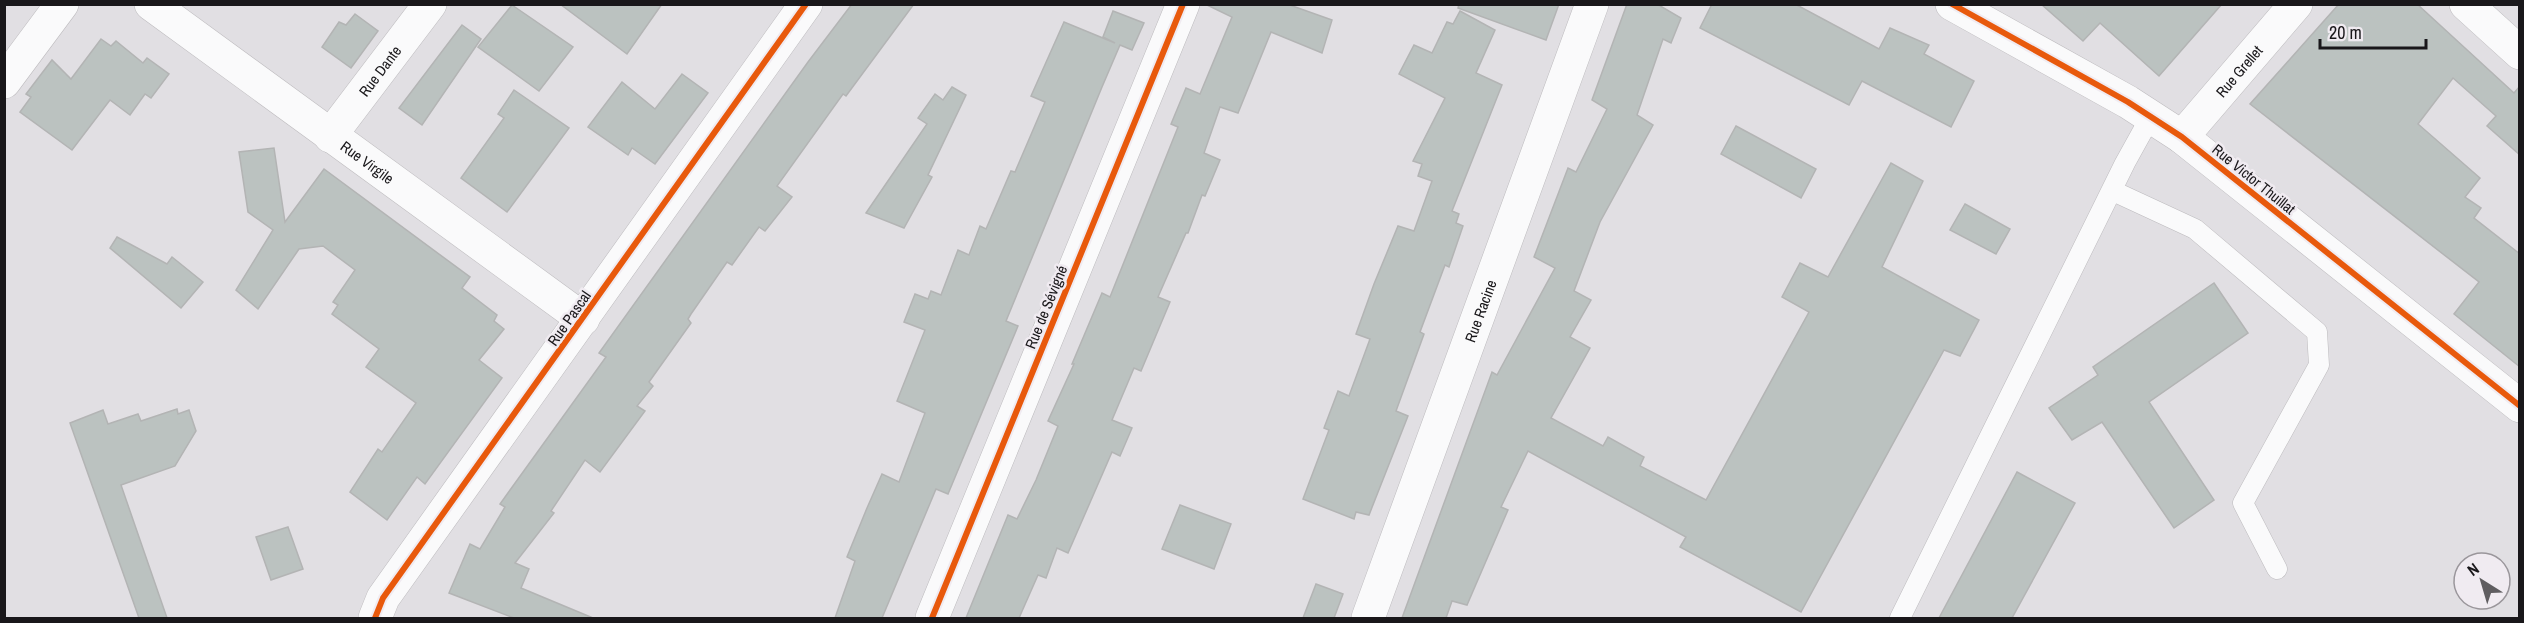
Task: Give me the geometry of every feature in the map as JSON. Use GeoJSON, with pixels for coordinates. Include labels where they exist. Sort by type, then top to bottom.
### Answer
{"type":"FeatureCollection","features":[{"type":"Feature","properties":{"kind":"street","name":"Rue Virgile"},"geometry":{"type":"LineString","coordinates":[[152,4],[583,319]]}},
{"type":"Feature","properties":{"kind":"street","name":"Rue Dante"},"geometry":{"type":"LineString","coordinates":[[330,136],[429,4]]}},
{"type":"Feature","properties":{"kind":"street","name":"Rue Pascal"},"geometry":{"type":"LineString","coordinates":[[375,618],[383,598],[806,4]]}},
{"type":"Feature","properties":{"kind":"street","name":"Rue de Sévigné"},"geometry":{"type":"LineString","coordinates":[[932,618],[1183,4]]}},
{"type":"Feature","properties":{"kind":"street","name":"Rue Racine"},"geometry":{"type":"LineString","coordinates":[[1368,618],[1592,4]]}},
{"type":"Feature","properties":{"kind":"street","name":"Rue Victor Thuillat"},"geometry":{"type":"LineString","coordinates":[[1952,4],[2151,116],[2182,137],[2520,406]]}},
{"type":"Feature","properties":{"kind":"street","name":"Rue Grellet"},"geometry":{"type":"LineString","coordinates":[[2182,137],[2296,4]]}},
{"type":"Feature","properties":{"kind":"street"},"geometry":{"type":"LineString","coordinates":[[2466,4],[2520,53]]}},
{"type":"Feature","properties":{"kind":"street"},"geometry":{"type":"LineString","coordinates":[[4,82],[55,7]]}},
{"type":"Feature","properties":{"kind":"lane"},"geometry":{"type":"LineString","coordinates":[[1900,618],[2125,163],[2151,116]]}},
{"type":"Feature","properties":{"kind":"lane"},"geometry":{"type":"LineString","coordinates":[[2113,191],[2195,229],[2317,332],[2319,365],[2243,503],[2277,569]]}},
{"type":"Feature","properties":{"kind":"building"},"geometry":{"type":"Polygon","coordinates":[[[560,4],[662,4],[627,54],[560,4]]]}},
{"type":"Feature","properties":{"kind":"building"},"geometry":{"type":"Polygon","coordinates":[[[852,4],[914,4],[846,96],[843,94],[777,186],[792,197],[765,231],[759,227],[732,265],[727,262],[691,314],[688,319],[691,323],[649,382],[653,386],[637,406],[645,411],[600,472],[585,460],[551,511],[554,513],[515,563],[529,569],[521,588],[593,618],[514,618],[449,593],[470,544],[480,549],[505,507],[500,504],[606,357],[599,353],[852,4]]]}},
{"type":"Feature","properties":{"kind":"building"},"geometry":{"type":"Polygon","coordinates":[[[1205,4],[1287,4],[1332,20],[1322,53],[1271,32],[1238,113],[1220,107],[1204,153],[1220,160],[1205,196],[1202,195],[1188,233],[1186,233],[1158,297],[1170,302],[1141,371],[1134,368],[1112,420],[1132,428],[1120,456],[1112,452],[1068,553],[1057,548],[1046,578],[1038,575],[1019,618],[966,618],[1008,515],[1017,519],[1036,480],[1058,426],[1048,421],[1102,293],[1110,297],[1178,127],[1171,124],[1186,88],[1200,94],[1232,17],[1205,4]]]}},
{"type":"Feature","properties":{"kind":"building"},"geometry":{"type":"Polygon","coordinates":[[[1459,4],[1559,4],[1546,40],[1458,8],[1459,4]]]}},
{"type":"Feature","properties":{"kind":"building"},"geometry":{"type":"Polygon","coordinates":[[[1627,4],[1657,4],[1681,18],[1671,43],[1663,39],[1637,115],[1653,125],[1600,222],[1574,291],[1591,300],[1570,337],[1590,348],[1551,418],[1603,446],[1608,437],[1644,457],[1640,466],[1706,500],[1809,312],[1782,297],[1800,263],[1828,277],[1891,163],[1923,181],[1882,267],[1979,320],[1960,356],[1944,350],[1801,612],[1680,547],[1686,537],[1528,451],[1501,507],[1508,510],[1467,605],[1452,601],[1446,618],[1402,618],[1492,372],[1497,375],[1555,268],[1534,257],[1568,168],[1576,172],[1607,109],[1592,100],[1627,4]]]}},
{"type":"Feature","properties":{"kind":"building"},"geometry":{"type":"Polygon","coordinates":[[[1712,4],[1795,4],[1879,49],[1890,28],[1929,45],[1924,54],[1974,81],[1951,127],[1862,81],[1849,105],[1700,28],[1712,4]]]}},
{"type":"Feature","properties":{"kind":"building"},"geometry":{"type":"Polygon","coordinates":[[[2041,4],[2222,4],[2159,76],[2100,23],[2083,41],[2041,4]]]}},
{"type":"Feature","properties":{"kind":"building"},"geometry":{"type":"Polygon","coordinates":[[[2339,4],[2417,4],[2514,93],[2520,86],[2520,155],[2487,126],[2496,116],[2453,78],[2418,124],[2480,178],[2465,197],[2481,208],[2474,218],[2520,254],[2520,367],[2454,314],[2479,282],[2250,104],[2339,4]]]}},
{"type":"Feature","properties":{"kind":"building"},"geometry":{"type":"Polygon","coordinates":[[[512,5],[573,47],[539,91],[478,47],[512,5]]]}},
{"type":"Feature","properties":{"kind":"building"},"geometry":{"type":"Polygon","coordinates":[[[1113,11],[1144,23],[1132,50],[1120,45],[1102,87],[1006,321],[1018,326],[948,494],[936,489],[882,618],[835,618],[855,561],[847,557],[867,508],[882,474],[899,482],[925,413],[897,401],[925,330],[904,322],[915,294],[928,299],[931,291],[941,295],[958,250],[969,255],[980,226],[986,229],[1011,171],[1015,172],[1045,102],[1031,96],[1064,22],[1115,43],[1103,37],[1113,11]]]}},
{"type":"Feature","properties":{"kind":"building"},"geometry":{"type":"Polygon","coordinates":[[[1460,11],[1495,30],[1476,73],[1502,85],[1452,211],[1459,214],[1456,223],[1463,226],[1449,267],[1445,265],[1420,332],[1424,334],[1396,411],[1408,416],[1369,515],[1356,512],[1354,519],[1303,499],[1329,430],[1324,428],[1338,391],[1349,396],[1370,339],[1356,334],[1374,284],[1398,226],[1414,231],[1432,181],[1418,176],[1422,164],[1413,161],[1445,98],[1399,74],[1414,45],[1432,53],[1447,22],[1453,24],[1460,11]]]}},
{"type":"Feature","properties":{"kind":"building"},"geometry":{"type":"Polygon","coordinates":[[[355,14],[378,31],[351,68],[322,47],[339,22],[346,25],[355,14]]]}},
{"type":"Feature","properties":{"kind":"building"},"geometry":{"type":"Polygon","coordinates":[[[462,25],[481,39],[422,125],[399,108],[462,25]]]}},
{"type":"Feature","properties":{"kind":"building"},"geometry":{"type":"Polygon","coordinates":[[[101,39],[111,46],[116,41],[143,63],[147,58],[169,74],[151,98],[145,94],[130,115],[110,100],[72,150],[20,112],[31,97],[26,94],[52,60],[71,79],[101,39]]]}},
{"type":"Feature","properties":{"kind":"building"},"geometry":{"type":"Polygon","coordinates":[[[682,74],[708,93],[655,164],[632,148],[628,155],[588,127],[622,82],[655,109],[682,74]]]}},
{"type":"Feature","properties":{"kind":"building"},"geometry":{"type":"Polygon","coordinates":[[[952,87],[966,95],[928,175],[932,177],[904,228],[866,213],[927,124],[918,118],[935,94],[943,100],[952,87]]]}},
{"type":"Feature","properties":{"kind":"building"},"geometry":{"type":"Polygon","coordinates":[[[514,90],[569,128],[507,212],[461,178],[504,118],[498,114],[514,90]]]}},
{"type":"Feature","properties":{"kind":"building"},"geometry":{"type":"Polygon","coordinates":[[[1736,126],[1816,169],[1801,198],[1721,154],[1736,126]]]}},
{"type":"Feature","properties":{"kind":"building"},"geometry":{"type":"Polygon","coordinates":[[[274,148],[285,222],[324,169],[470,277],[462,288],[497,315],[494,321],[504,329],[479,360],[502,378],[425,484],[417,477],[387,520],[350,492],[378,449],[382,452],[416,403],[366,367],[379,349],[332,314],[338,305],[333,302],[355,270],[323,246],[299,249],[258,309],[236,290],[273,230],[248,212],[239,152],[274,148]]]}},
{"type":"Feature","properties":{"kind":"building"},"geometry":{"type":"Polygon","coordinates":[[[1965,204],[2010,229],[1996,254],[1950,230],[1965,204]]]}},
{"type":"Feature","properties":{"kind":"building"},"geometry":{"type":"Polygon","coordinates":[[[117,237],[167,264],[172,257],[203,282],[181,308],[110,248],[117,237]]]}},
{"type":"Feature","properties":{"kind":"building"},"geometry":{"type":"Polygon","coordinates":[[[2214,283],[2248,333],[2149,402],[2214,500],[2174,528],[2102,422],[2072,440],[2049,408],[2098,375],[2093,367],[2214,283]]]}},
{"type":"Feature","properties":{"kind":"building"},"geometry":{"type":"Polygon","coordinates":[[[177,409],[178,414],[189,410],[196,431],[175,466],[121,485],[167,618],[139,618],[70,423],[103,410],[108,424],[138,414],[141,421],[177,409]]]}},
{"type":"Feature","properties":{"kind":"building"},"geometry":{"type":"Polygon","coordinates":[[[2017,472],[2075,503],[2012,618],[1939,618],[2017,472]]]}},
{"type":"Feature","properties":{"kind":"building"},"geometry":{"type":"Polygon","coordinates":[[[1180,505],[1231,524],[1214,569],[1162,549],[1180,505]]]}},
{"type":"Feature","properties":{"kind":"building"},"geometry":{"type":"Polygon","coordinates":[[[288,527],[303,569],[271,580],[256,537],[288,527]]]}},
{"type":"Feature","properties":{"kind":"building"},"geometry":{"type":"Polygon","coordinates":[[[1316,584],[1343,594],[1334,618],[1303,618],[1316,584]]]}},
{"type":"Feature","properties":{"kind":"cycle path"},"geometry":{"type":"LineString","coordinates":[[375,618],[383,598],[806,4]]}},
{"type":"Feature","properties":{"kind":"cycle path"},"geometry":{"type":"LineString","coordinates":[[932,618],[1183,4]]}},
{"type":"Feature","properties":{"kind":"cycle path"},"geometry":{"type":"LineString","coordinates":[[1952,4],[2128,102],[2182,137],[2520,406]]}}]}
